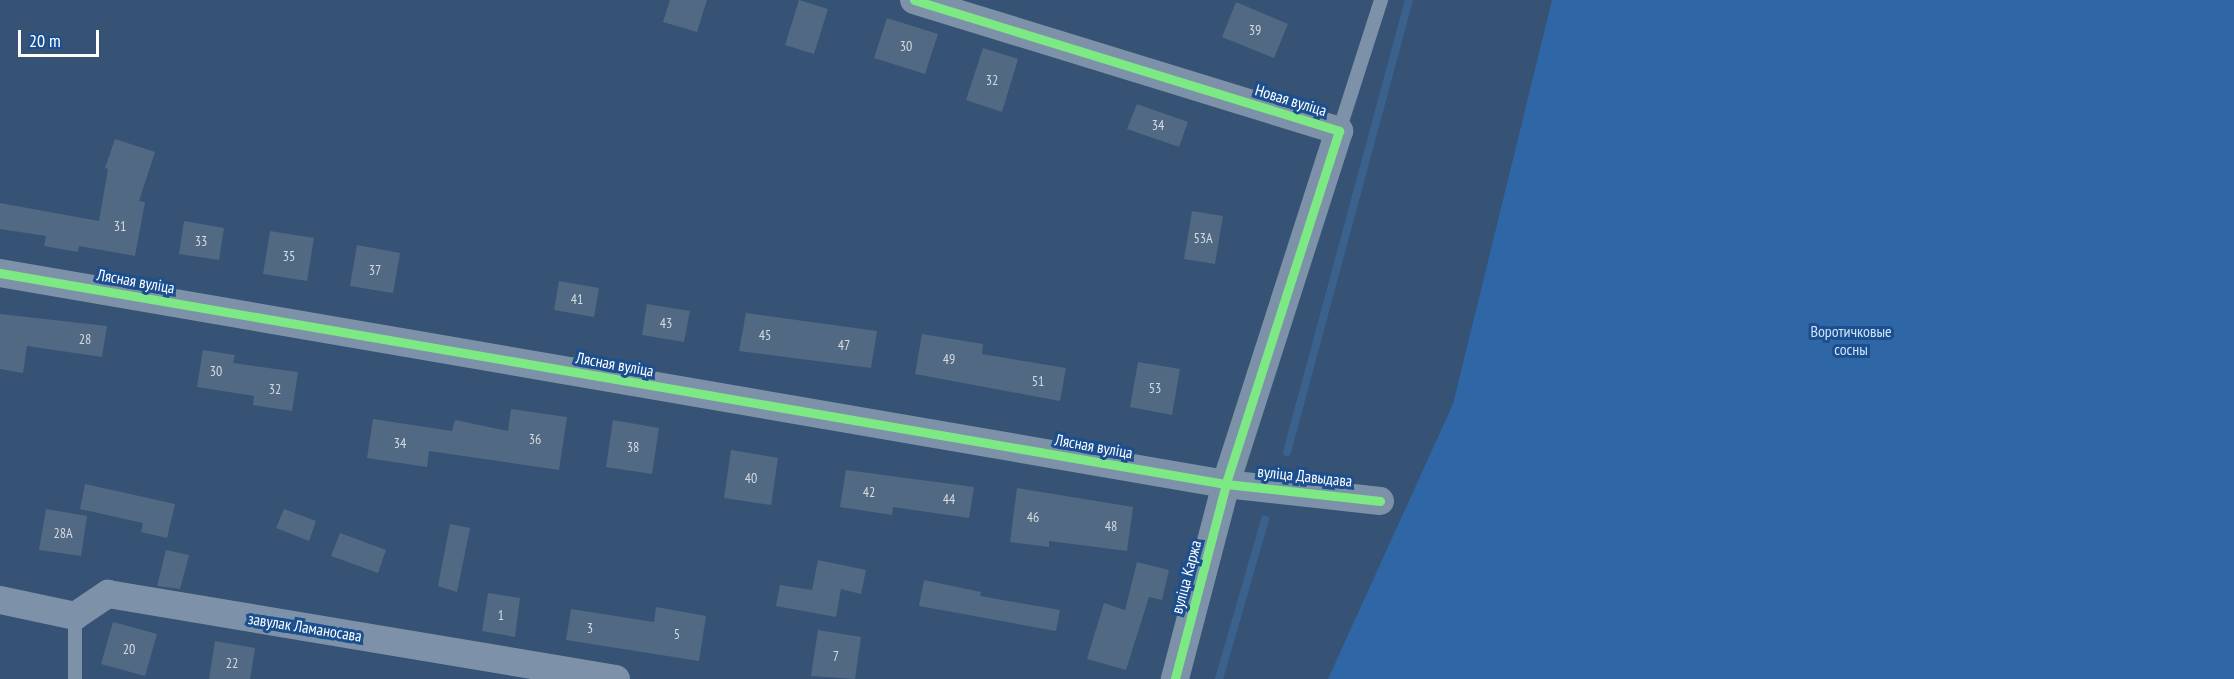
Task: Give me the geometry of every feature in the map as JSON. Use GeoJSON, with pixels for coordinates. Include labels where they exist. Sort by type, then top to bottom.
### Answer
{"type":"FeatureCollection","features":[{"type":"Feature","properties":{"kind":"street","name":"Новая вуліца"},"geometry":{"type":"LineString","coordinates":[[914,0],[1339,131],[1226,483]]}},
{"type":"Feature","properties":{"kind":"street","name":"Лясная вуліца"},"geometry":{"type":"LineString","coordinates":[[0,273],[1226,483]]}},
{"type":"Feature","properties":{"kind":"street","name":"вуліца Давыдава"},"geometry":{"type":"LineString","coordinates":[[1226,483],[1380,501]]}},
{"type":"Feature","properties":{"kind":"street","name":"вуліца Каржа"},"geometry":{"type":"LineString","coordinates":[[1174,679],[1226,483]]}},
{"type":"Feature","properties":{"kind":"street","name":"завулак Ламаносава"},"geometry":{"type":"LineString","coordinates":[[75,615],[108,594],[616,679]]}},
{"type":"Feature","properties":{"kind":"street"},"geometry":{"type":"LineString","coordinates":[[0,600],[75,615]]}},
{"type":"Feature","properties":{"kind":"lane","name":"Новая вуліца"},"geometry":{"type":"LineString","coordinates":[[1339,131],[1381,0]]}},
{"type":"Feature","properties":{"kind":"lane"},"geometry":{"type":"LineString","coordinates":[[75,615],[75,679]]}},
{"type":"Feature","properties":{"kind":"green space","name":"Воротичковые сосны"},"geometry":{"type":"Polygon","coordinates":[[[1552,0],[2234,0],[2234,679],[1328,679],[1453,404],[1552,0]]]}},
{"type":"Feature","properties":{"kind":"building"},"geometry":{"type":"Polygon","coordinates":[[[670,0],[707,0],[697,32],[663,22],[670,0]]]}},
{"type":"Feature","properties":{"kind":"building"},"geometry":{"type":"Polygon","coordinates":[[[799,0],[828,9],[814,54],[785,45],[799,0]]]}},
{"type":"Feature","properties":{"kind":"building"},"geometry":{"type":"Polygon","coordinates":[[[1236,2],[1288,24],[1274,58],[1222,37],[1236,2]]]}},
{"type":"Feature","properties":{"kind":"building"},"geometry":{"type":"Polygon","coordinates":[[[887,18],[938,34],[925,74],[874,58],[887,18]]]}},
{"type":"Feature","properties":{"kind":"building"},"geometry":{"type":"Polygon","coordinates":[[[983,48],[1018,59],[1002,112],[966,100],[983,48]]]}},
{"type":"Feature","properties":{"kind":"building"},"geometry":{"type":"Polygon","coordinates":[[[1137,104],[1188,122],[1179,147],[1127,129],[1137,104]]]}},
{"type":"Feature","properties":{"kind":"building"},"geometry":{"type":"Polygon","coordinates":[[[115,139],[155,152],[139,201],[145,202],[135,256],[79,246],[78,252],[44,246],[46,236],[0,229],[0,203],[99,221],[108,169],[105,168],[115,139]]]}},
{"type":"Feature","properties":{"kind":"building"},"geometry":{"type":"Polygon","coordinates":[[[1192,211],[1223,216],[1215,264],[1184,259],[1192,211]]]}},
{"type":"Feature","properties":{"kind":"building"},"geometry":{"type":"Polygon","coordinates":[[[184,221],[224,228],[219,260],[179,254],[184,221]]]}},
{"type":"Feature","properties":{"kind":"building"},"geometry":{"type":"Polygon","coordinates":[[[270,231],[314,238],[307,281],[263,274],[270,231]]]}},
{"type":"Feature","properties":{"kind":"building"},"geometry":{"type":"Polygon","coordinates":[[[357,245],[400,253],[393,293],[350,286],[357,245]]]}},
{"type":"Feature","properties":{"kind":"building"},"geometry":{"type":"Polygon","coordinates":[[[559,281],[599,288],[594,317],[554,310],[559,281]]]}},
{"type":"Feature","properties":{"kind":"building"},"geometry":{"type":"Polygon","coordinates":[[[647,304],[690,311],[684,342],[642,335],[647,304]]]}},
{"type":"Feature","properties":{"kind":"building"},"geometry":{"type":"Polygon","coordinates":[[[746,313],[877,331],[871,368],[739,351],[746,313]]]}},
{"type":"Feature","properties":{"kind":"building"},"geometry":{"type":"Polygon","coordinates":[[[0,314],[107,326],[102,357],[27,346],[23,373],[0,369],[0,314]]]}},
{"type":"Feature","properties":{"kind":"building"},"geometry":{"type":"Polygon","coordinates":[[[922,334],[983,344],[982,354],[1066,368],[1060,401],[915,374],[922,334]]]}},
{"type":"Feature","properties":{"kind":"building"},"geometry":{"type":"Polygon","coordinates":[[[203,350],[235,355],[233,363],[298,372],[292,411],[253,405],[254,396],[197,387],[203,350]]]}},
{"type":"Feature","properties":{"kind":"building"},"geometry":{"type":"Polygon","coordinates":[[[1138,362],[1180,369],[1172,415],[1130,407],[1138,362]]]}},
{"type":"Feature","properties":{"kind":"building"},"geometry":{"type":"Polygon","coordinates":[[[511,409],[567,417],[559,470],[429,451],[427,467],[367,458],[373,419],[452,431],[455,420],[508,431],[511,409]]]}},
{"type":"Feature","properties":{"kind":"building"},"geometry":{"type":"Polygon","coordinates":[[[613,420],[659,428],[652,474],[606,467],[613,420]]]}},
{"type":"Feature","properties":{"kind":"building"},"geometry":{"type":"Polygon","coordinates":[[[731,450],[778,458],[771,505],[724,498],[731,450]]]}},
{"type":"Feature","properties":{"kind":"building"},"geometry":{"type":"Polygon","coordinates":[[[846,470],[974,487],[969,518],[893,507],[892,515],[840,507],[846,470]]]}},
{"type":"Feature","properties":{"kind":"building"},"geometry":{"type":"Polygon","coordinates":[[[85,484],[175,504],[167,538],[141,532],[143,523],[80,509],[85,484]]]}},
{"type":"Feature","properties":{"kind":"building"},"geometry":{"type":"Polygon","coordinates":[[[1017,488],[1133,507],[1127,551],[1049,541],[1049,547],[1010,542],[1017,488]]]}},
{"type":"Feature","properties":{"kind":"building"},"geometry":{"type":"Polygon","coordinates":[[[46,509],[87,516],[81,556],[39,550],[46,509]]]}},
{"type":"Feature","properties":{"kind":"building"},"geometry":{"type":"Polygon","coordinates":[[[284,509],[316,521],[309,541],[276,528],[284,509]]]}},
{"type":"Feature","properties":{"kind":"building"},"geometry":{"type":"Polygon","coordinates":[[[450,524],[470,528],[457,592],[438,586],[450,524]]]}},
{"type":"Feature","properties":{"kind":"building"},"geometry":{"type":"Polygon","coordinates":[[[340,533],[386,550],[378,573],[331,556],[340,533]]]}},
{"type":"Feature","properties":{"kind":"building"},"geometry":{"type":"Polygon","coordinates":[[[166,550],[189,555],[180,589],[157,586],[166,550]]]}},
{"type":"Feature","properties":{"kind":"building"},"geometry":{"type":"Polygon","coordinates":[[[818,560],[866,570],[861,594],[841,589],[836,617],[776,606],[780,585],[812,590],[818,560]]]}},
{"type":"Feature","properties":{"kind":"building"},"geometry":{"type":"Polygon","coordinates":[[[1137,562],[1169,570],[1162,600],[1149,597],[1126,670],[1087,659],[1104,603],[1125,610],[1137,562]]]}},
{"type":"Feature","properties":{"kind":"building"},"geometry":{"type":"Polygon","coordinates":[[[924,580],[981,592],[980,596],[1060,610],[1056,631],[919,606],[924,580]]]}},
{"type":"Feature","properties":{"kind":"building"},"geometry":{"type":"Polygon","coordinates":[[[488,593],[520,598],[515,637],[482,631],[488,593]]]}},
{"type":"Feature","properties":{"kind":"building"},"geometry":{"type":"Polygon","coordinates":[[[656,607],[706,616],[699,661],[566,640],[571,609],[654,622],[656,607]]]}},
{"type":"Feature","properties":{"kind":"building"},"geometry":{"type":"Polygon","coordinates":[[[113,622],[157,634],[145,676],[101,664],[113,622]]]}},
{"type":"Feature","properties":{"kind":"building"},"geometry":{"type":"Polygon","coordinates":[[[818,630],[861,637],[855,679],[811,676],[818,630]]]}},
{"type":"Feature","properties":{"kind":"building"},"geometry":{"type":"Polygon","coordinates":[[[215,641],[255,648],[250,679],[209,679],[215,641]]]}},
{"type":"Feature","properties":{"kind":"waterway"},"geometry":{"type":"LineString","coordinates":[[1287,452],[1409,0]]}},
{"type":"Feature","properties":{"kind":"waterway"},"geometry":{"type":"LineString","coordinates":[[1219,679],[1265,520]]}},
{"type":"Feature","properties":{"kind":"cycle path"},"geometry":{"type":"LineString","coordinates":[[914,0],[1339,131],[1226,484],[1175,679]]}},
{"type":"Feature","properties":{"kind":"cycle path"},"geometry":{"type":"LineString","coordinates":[[0,273],[1226,484],[1380,501]]}}]}
